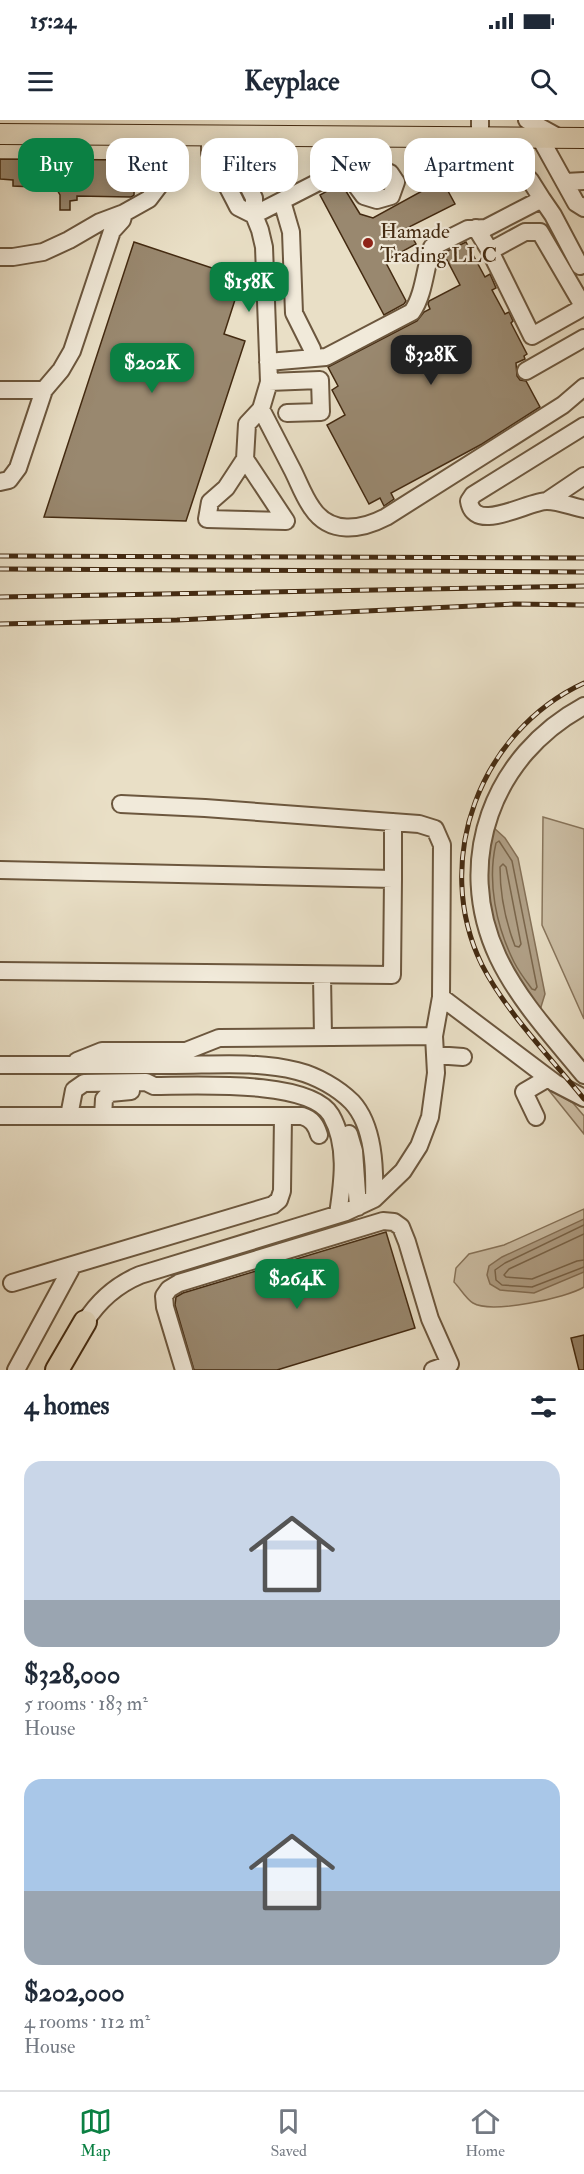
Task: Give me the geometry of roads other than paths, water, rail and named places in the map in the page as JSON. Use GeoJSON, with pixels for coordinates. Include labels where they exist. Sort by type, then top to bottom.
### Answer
{"type":"FeatureCollection","features":[{"type":"Feature","properties":{"kind":"highway"},"geometry":{"type":"LineString","coordinates":[[57,1370],[85,1322]]}},
{"type":"Feature","properties":{"kind":"highway"},"geometry":{"type":"LineString","coordinates":[[75,1370],[78,1343],[85,1322]]}},
{"type":"Feature","properties":{"kind":"main road"},"geometry":{"type":"LineString","coordinates":[[0,134],[125,127],[176,135],[344,136],[480,129],[549,138],[584,138]]}},
{"type":"Feature","properties":{"kind":"street"},"geometry":{"type":"LineString","coordinates":[[527,120],[549,138],[565,182],[577,205],[584,208]]}},
{"type":"Feature","properties":{"kind":"street"},"geometry":{"type":"LineString","coordinates":[[0,257],[43,252],[148,199],[174,166],[176,135]]}},
{"type":"Feature","properties":{"kind":"street"},"geometry":{"type":"LineString","coordinates":[[210,135],[210,153],[238,207],[254,215]]}},
{"type":"Feature","properties":{"kind":"street"},"geometry":{"type":"LineString","coordinates":[[232,135],[232,154],[254,198],[254,215],[264,247],[269,382],[261,410],[247,424],[245,459],[226,488],[210,502],[207,519],[286,521],[245,459]]}},
{"type":"Feature","properties":{"kind":"street"},"geometry":{"type":"LineString","coordinates":[[254,215],[345,169],[344,136]]}},
{"type":"Feature","properties":{"kind":"street"},"geometry":{"type":"LineString","coordinates":[[565,182],[584,181]]}},
{"type":"Feature","properties":{"kind":"street"},"geometry":{"type":"LineString","coordinates":[[535,188],[580,266]]}},
{"type":"Feature","properties":{"kind":"street"},"geometry":{"type":"LineString","coordinates":[[268,362],[326,357],[412,312],[419,302],[432,247],[468,229],[486,228],[542,199]]}},
{"type":"Feature","properties":{"kind":"street"},"geometry":{"type":"LineString","coordinates":[[282,201],[291,232],[294,313],[312,349]]}},
{"type":"Feature","properties":{"kind":"street"},"geometry":{"type":"LineString","coordinates":[[0,482],[9,480],[18,468],[44,390],[61,370],[72,351],[111,231],[122,220],[124,213]]}},
{"type":"Feature","properties":{"kind":"street"},"geometry":{"type":"LineString","coordinates":[[476,228],[490,251],[532,336],[536,336],[582,308],[582,304],[540,232],[525,232],[490,251]]}},
{"type":"Feature","properties":{"kind":"street"},"geometry":{"type":"LineString","coordinates":[[526,371],[584,338]]}},
{"type":"Feature","properties":{"kind":"street"},"geometry":{"type":"LineString","coordinates":[[269,382],[320,381],[321,412],[287,413]]}},
{"type":"Feature","properties":{"kind":"street"},"geometry":{"type":"LineString","coordinates":[[261,410],[313,509],[330,524],[355,529],[374,524],[386,517],[563,405],[584,387]]}},
{"type":"Feature","properties":{"kind":"street"},"geometry":{"type":"LineString","coordinates":[[0,390],[44,390]]}},
{"type":"Feature","properties":{"kind":"street"},"geometry":{"type":"LineString","coordinates":[[584,426],[473,495],[469,501],[476,515],[487,518],[547,501],[584,476]]}},
{"type":"Feature","properties":{"kind":"street"},"geometry":{"type":"LineString","coordinates":[[547,501],[584,509]]}},
{"type":"Feature","properties":{"kind":"street"},"geometry":{"type":"LineString","coordinates":[[584,705],[545,732],[522,756],[507,777],[486,827],[480,875],[485,917],[490,937],[502,965],[524,1002],[584,1075]]}},
{"type":"Feature","properties":{"kind":"street"},"geometry":{"type":"LineString","coordinates":[[85,1322],[97,1305],[111,1292],[140,1275],[338,1214],[374,1198],[403,1171],[412,1159],[426,1132],[434,1102],[436,1073],[434,1036],[441,997],[442,845],[435,829],[419,824],[121,804]]}},
{"type":"Feature","properties":{"kind":"street"},"geometry":{"type":"LineString","coordinates":[[0,971],[392,975],[393,822]]}},
{"type":"Feature","properties":{"kind":"street"},"geometry":{"type":"LineString","coordinates":[[0,870],[393,879]]}},
{"type":"Feature","properties":{"kind":"street"},"geometry":{"type":"LineString","coordinates":[[322,975],[323,1030]]}},
{"type":"Feature","properties":{"kind":"street"},"geometry":{"type":"LineString","coordinates":[[441,997],[548,1078],[584,1098]]}},
{"type":"Feature","properties":{"kind":"street"},"geometry":{"type":"LineString","coordinates":[[68,1065],[102,1051],[186,1051],[219,1038],[323,1030],[434,1036]]}},
{"type":"Feature","properties":{"kind":"street"},"geometry":{"type":"LineString","coordinates":[[435,1055],[463,1057]]}},
{"type":"Feature","properties":{"kind":"street"},"geometry":{"type":"LineString","coordinates":[[0,1065],[248,1064],[298,1071],[330,1084],[353,1103],[365,1127],[374,1161],[374,1198]]}},
{"type":"Feature","properties":{"kind":"street"},"geometry":{"type":"LineString","coordinates":[[536,1117],[524,1092],[548,1078]]}},
{"type":"Feature","properties":{"kind":"street"},"geometry":{"type":"LineString","coordinates":[[69,1116],[74,1090],[84,1083],[146,1082],[154,1086],[233,1086],[281,1090],[306,1096],[320,1103],[331,1115],[344,1122],[354,1151],[358,1207]]}},
{"type":"Feature","properties":{"kind":"street"},"geometry":{"type":"LineString","coordinates":[[102,1116],[104,1099],[110,1093],[146,1091],[154,1086]]}},
{"type":"Feature","properties":{"kind":"street"},"geometry":{"type":"LineString","coordinates":[[331,1115],[343,1151],[342,1188],[338,1214]]}},
{"type":"Feature","properties":{"kind":"street"},"geometry":{"type":"LineString","coordinates":[[0,1116],[302,1116],[309,1118],[316,1125],[319,1135]]}},
{"type":"Feature","properties":{"kind":"street"},"geometry":{"type":"LineString","coordinates":[[12,1283],[273,1205],[279,1200],[282,1191],[283,1116]]}},
{"type":"Feature","properties":{"kind":"street"},"geometry":{"type":"LineString","coordinates":[[184,1370],[165,1307],[164,1296],[170,1289],[179,1284],[384,1221],[394,1222],[401,1227],[430,1319],[450,1364],[433,1370]]}},
{"type":"Feature","properties":{"kind":"street"},"geometry":{"type":"LineString","coordinates":[[16,1370],[73,1265]]}},
{"type":"Feature","properties":{"kind":"water"},"geometry":{"type":"Polygon","coordinates":[[[493,827],[505,838],[518,858],[545,994],[540,1010],[509,965],[494,928],[487,890],[486,858],[493,827]]]}},
{"type":"Feature","properties":{"kind":"water"},"geometry":{"type":"Polygon","coordinates":[[[584,1219],[584,1272],[534,1293],[500,1290],[490,1284],[487,1275],[489,1266],[502,1257],[584,1219]]]}},
{"type":"Feature","properties":{"kind":"railway"},"geometry":{"type":"LineString","coordinates":[[0,556],[584,558]]}},
{"type":"Feature","properties":{"kind":"railway"},"geometry":{"type":"LineString","coordinates":[[0,569],[584,572]]}},
{"type":"Feature","properties":{"kind":"railway"},"geometry":{"type":"LineString","coordinates":[[0,597],[584,586]]}},
{"type":"Feature","properties":{"kind":"railway"},"geometry":{"type":"LineString","coordinates":[[0,624],[177,620],[514,604],[584,605]]}},
{"type":"Feature","properties":{"kind":"railway"},"geometry":{"type":"LineString","coordinates":[[584,683],[548,705],[517,733],[493,766],[475,803],[464,843],[462,884],[467,925],[482,965],[492,983],[516,1017],[584,1099]]}},
{"type":"Feature","properties":{"kind":"place","name":"Hamade Trading LLC"},"geometry":{"type":"Point","coordinates":[368,243]}}]}
